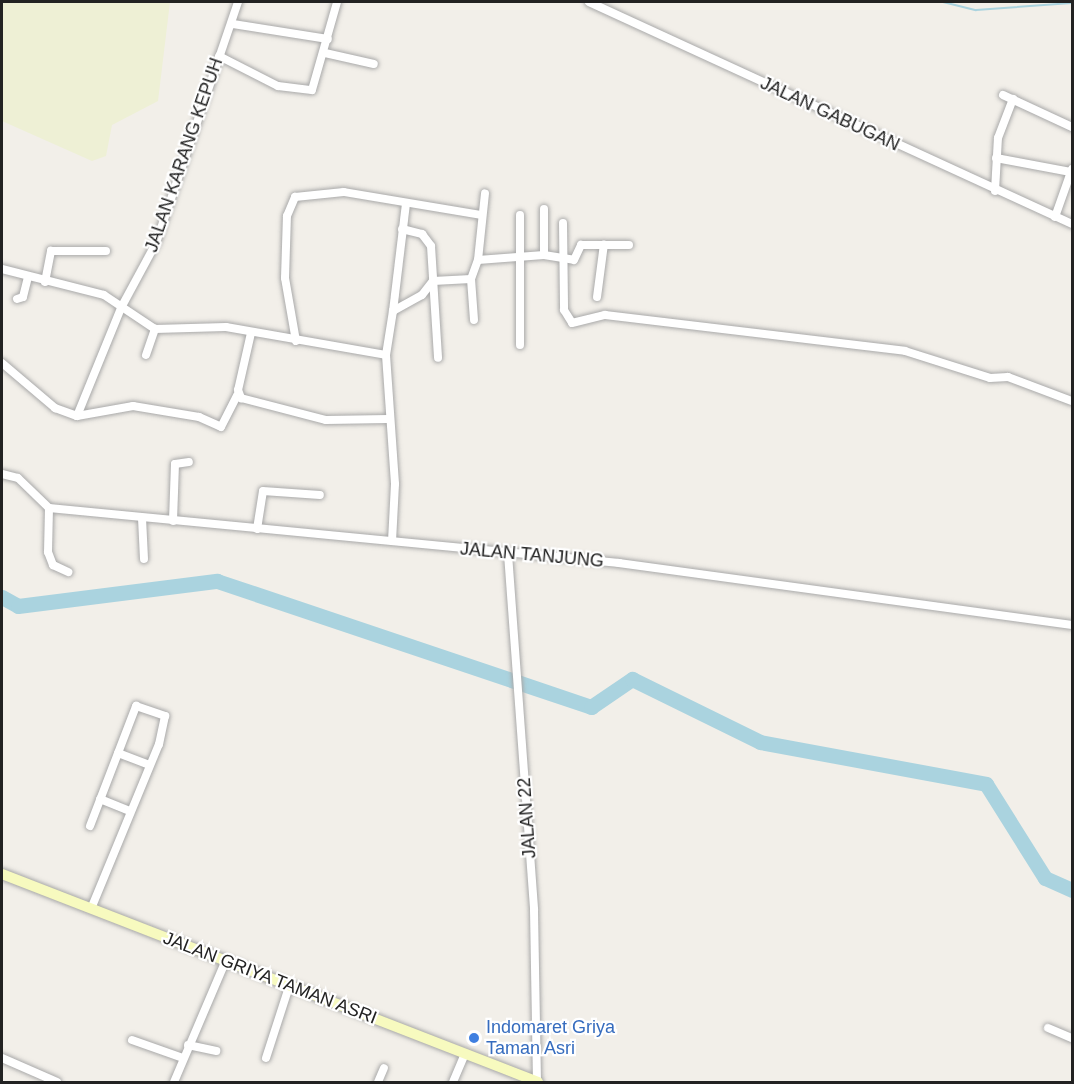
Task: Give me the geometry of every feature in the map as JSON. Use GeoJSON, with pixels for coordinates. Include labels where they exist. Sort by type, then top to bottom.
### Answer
{"type":"FeatureCollection","features":[{"type":"Feature","properties":{"kind":"street","name":"JALAN KARANG KEPUH"},"geometry":{"type":"LineString","coordinates":[[77,416],[122,306],[156,243],[219,56],[233,24],[238,2]]}},
{"type":"Feature","properties":{"kind":"street"},"geometry":{"type":"LineString","coordinates":[[219,56],[278,86],[307,91],[316,87],[336,2]]}},
{"type":"Feature","properties":{"kind":"street","name":"JALAN GABUGAN"},"geometry":{"type":"LineString","coordinates":[[589,2],[995,191],[1072,224]]}},
{"type":"Feature","properties":{"kind":"street"},"geometry":{"type":"LineString","coordinates":[[233,24],[328,39]]}},
{"type":"Feature","properties":{"kind":"street"},"geometry":{"type":"LineString","coordinates":[[325,53],[374,64]]}},
{"type":"Feature","properties":{"kind":"street"},"geometry":{"type":"LineString","coordinates":[[1003,95],[1072,127]]}},
{"type":"Feature","properties":{"kind":"street"},"geometry":{"type":"LineString","coordinates":[[995,191],[996,158],[1012,99]]}},
{"type":"Feature","properties":{"kind":"street"},"geometry":{"type":"LineString","coordinates":[[996,158],[1072,171],[1055,218]]}},
{"type":"Feature","properties":{"kind":"street"},"geometry":{"type":"LineString","coordinates":[[296,341],[285,278],[287,216],[295,197],[344,192],[481,215]]}},
{"type":"Feature","properties":{"kind":"street"},"geometry":{"type":"LineString","coordinates":[[474,320],[471,279],[478,260],[485,193]]}},
{"type":"Feature","properties":{"kind":"street"},"geometry":{"type":"LineString","coordinates":[[392,541],[395,484],[388,419],[386,355],[406,204]]}},
{"type":"Feature","properties":{"kind":"street"},"geometry":{"type":"LineString","coordinates":[[544,210],[544,255]]}},
{"type":"Feature","properties":{"kind":"street"},"geometry":{"type":"LineString","coordinates":[[520,215],[520,345]]}},
{"type":"Feature","properties":{"kind":"street"},"geometry":{"type":"LineString","coordinates":[[563,223],[562,258],[567,321],[598,315],[905,351],[990,378],[1008,377],[1072,401]]}},
{"type":"Feature","properties":{"kind":"street"},"geometry":{"type":"LineString","coordinates":[[402,229],[422,234],[431,246],[438,358]]}},
{"type":"Feature","properties":{"kind":"street"},"geometry":{"type":"LineString","coordinates":[[597,297],[603,244]]}},
{"type":"Feature","properties":{"kind":"street"},"geometry":{"type":"LineString","coordinates":[[478,260],[544,255],[574,260],[581,245],[629,245]]}},
{"type":"Feature","properties":{"kind":"street"},"geometry":{"type":"LineString","coordinates":[[45,282],[51,251],[105,251]]}},
{"type":"Feature","properties":{"kind":"street"},"geometry":{"type":"LineString","coordinates":[[2,269],[28,278],[104,295],[155,329],[214,326],[386,355]]}},
{"type":"Feature","properties":{"kind":"street"},"geometry":{"type":"LineString","coordinates":[[16,299],[23,297],[28,278]]}},
{"type":"Feature","properties":{"kind":"street"},"geometry":{"type":"LineString","coordinates":[[433,281],[471,279]]}},
{"type":"Feature","properties":{"kind":"street"},"geometry":{"type":"LineString","coordinates":[[393,311],[422,296],[433,281]]}},
{"type":"Feature","properties":{"kind":"street"},"geometry":{"type":"LineString","coordinates":[[146,355],[155,329]]}},
{"type":"Feature","properties":{"kind":"street"},"geometry":{"type":"LineString","coordinates":[[2,363],[55,408],[77,416],[133,406],[189,415],[221,427],[237,395],[251,333]]}},
{"type":"Feature","properties":{"kind":"street"},"geometry":{"type":"LineString","coordinates":[[237,395],[269,410],[326,420],[388,419]]}},
{"type":"Feature","properties":{"kind":"street"},"geometry":{"type":"LineString","coordinates":[[173,521],[175,464],[189,462]]}},
{"type":"Feature","properties":{"kind":"street"},"geometry":{"type":"LineString","coordinates":[[2,474],[18,478],[49,508],[48,552],[53,565],[68,572]]}},
{"type":"Feature","properties":{"kind":"street"},"geometry":{"type":"LineString","coordinates":[[257,529],[263,490],[320,495]]}},
{"type":"Feature","properties":{"kind":"street","name":"JALAN TANJUNG"},"geometry":{"type":"LineString","coordinates":[[49,508],[643,566],[1072,625]]}},
{"type":"Feature","properties":{"kind":"street"},"geometry":{"type":"LineString","coordinates":[[142,518],[144,559]]}},
{"type":"Feature","properties":{"kind":"street","name":"JALAN 22"},"geometry":{"type":"LineString","coordinates":[[508,554],[534,910],[537,1082]]}},
{"type":"Feature","properties":{"kind":"street"},"geometry":{"type":"LineString","coordinates":[[90,826],[136,706],[144,707],[168,722],[91,909]]}},
{"type":"Feature","properties":{"kind":"street"},"geometry":{"type":"LineString","coordinates":[[118,753],[149,765]]}},
{"type":"Feature","properties":{"kind":"street"},"geometry":{"type":"LineString","coordinates":[[100,799],[130,811]]}},
{"type":"Feature","properties":{"kind":"street","name":"JALAN GRIYA TAMAN ASRI"},"geometry":{"type":"LineString","coordinates":[[2,873],[537,1082]]}},
{"type":"Feature","properties":{"kind":"street"},"geometry":{"type":"LineString","coordinates":[[174,1083],[188,1045],[226,960]]}},
{"type":"Feature","properties":{"kind":"street"},"geometry":{"type":"LineString","coordinates":[[266,1058],[289,987]]}},
{"type":"Feature","properties":{"kind":"street"},"geometry":{"type":"LineString","coordinates":[[1048,1028],[1072,1038]]}},
{"type":"Feature","properties":{"kind":"street"},"geometry":{"type":"LineString","coordinates":[[132,1040],[183,1058]]}},
{"type":"Feature","properties":{"kind":"street"},"geometry":{"type":"LineString","coordinates":[[188,1045],[216,1051]]}},
{"type":"Feature","properties":{"kind":"street"},"geometry":{"type":"LineString","coordinates":[[453,1083],[465,1054]]}},
{"type":"Feature","properties":{"kind":"street"},"geometry":{"type":"LineString","coordinates":[[2,1058],[57,1083]]}},
{"type":"Feature","properties":{"kind":"street"},"geometry":{"type":"LineString","coordinates":[[378,1083],[384,1068]]}},
{"type":"Feature","properties":{"kind":"green space"},"geometry":{"type":"Polygon","coordinates":[[[2,2],[170,2],[158,101],[112,125],[106,156],[92,161],[2,121],[2,2]]]}},
{"type":"Feature","properties":{"kind":"waterway"},"geometry":{"type":"LineString","coordinates":[[943,2],[976,10],[1072,3]]}},
{"type":"Feature","properties":{"kind":"waterway"},"geometry":{"type":"LineString","coordinates":[[2,597],[18,606],[217,581],[591,707],[632,679],[760,742],[986,784],[1045,878],[1072,890]]}},
{"type":"Feature","properties":{"kind":"place","name":"Indomaret Griya Taman Asri"},"geometry":{"type":"Point","coordinates":[474,1038]}}]}
